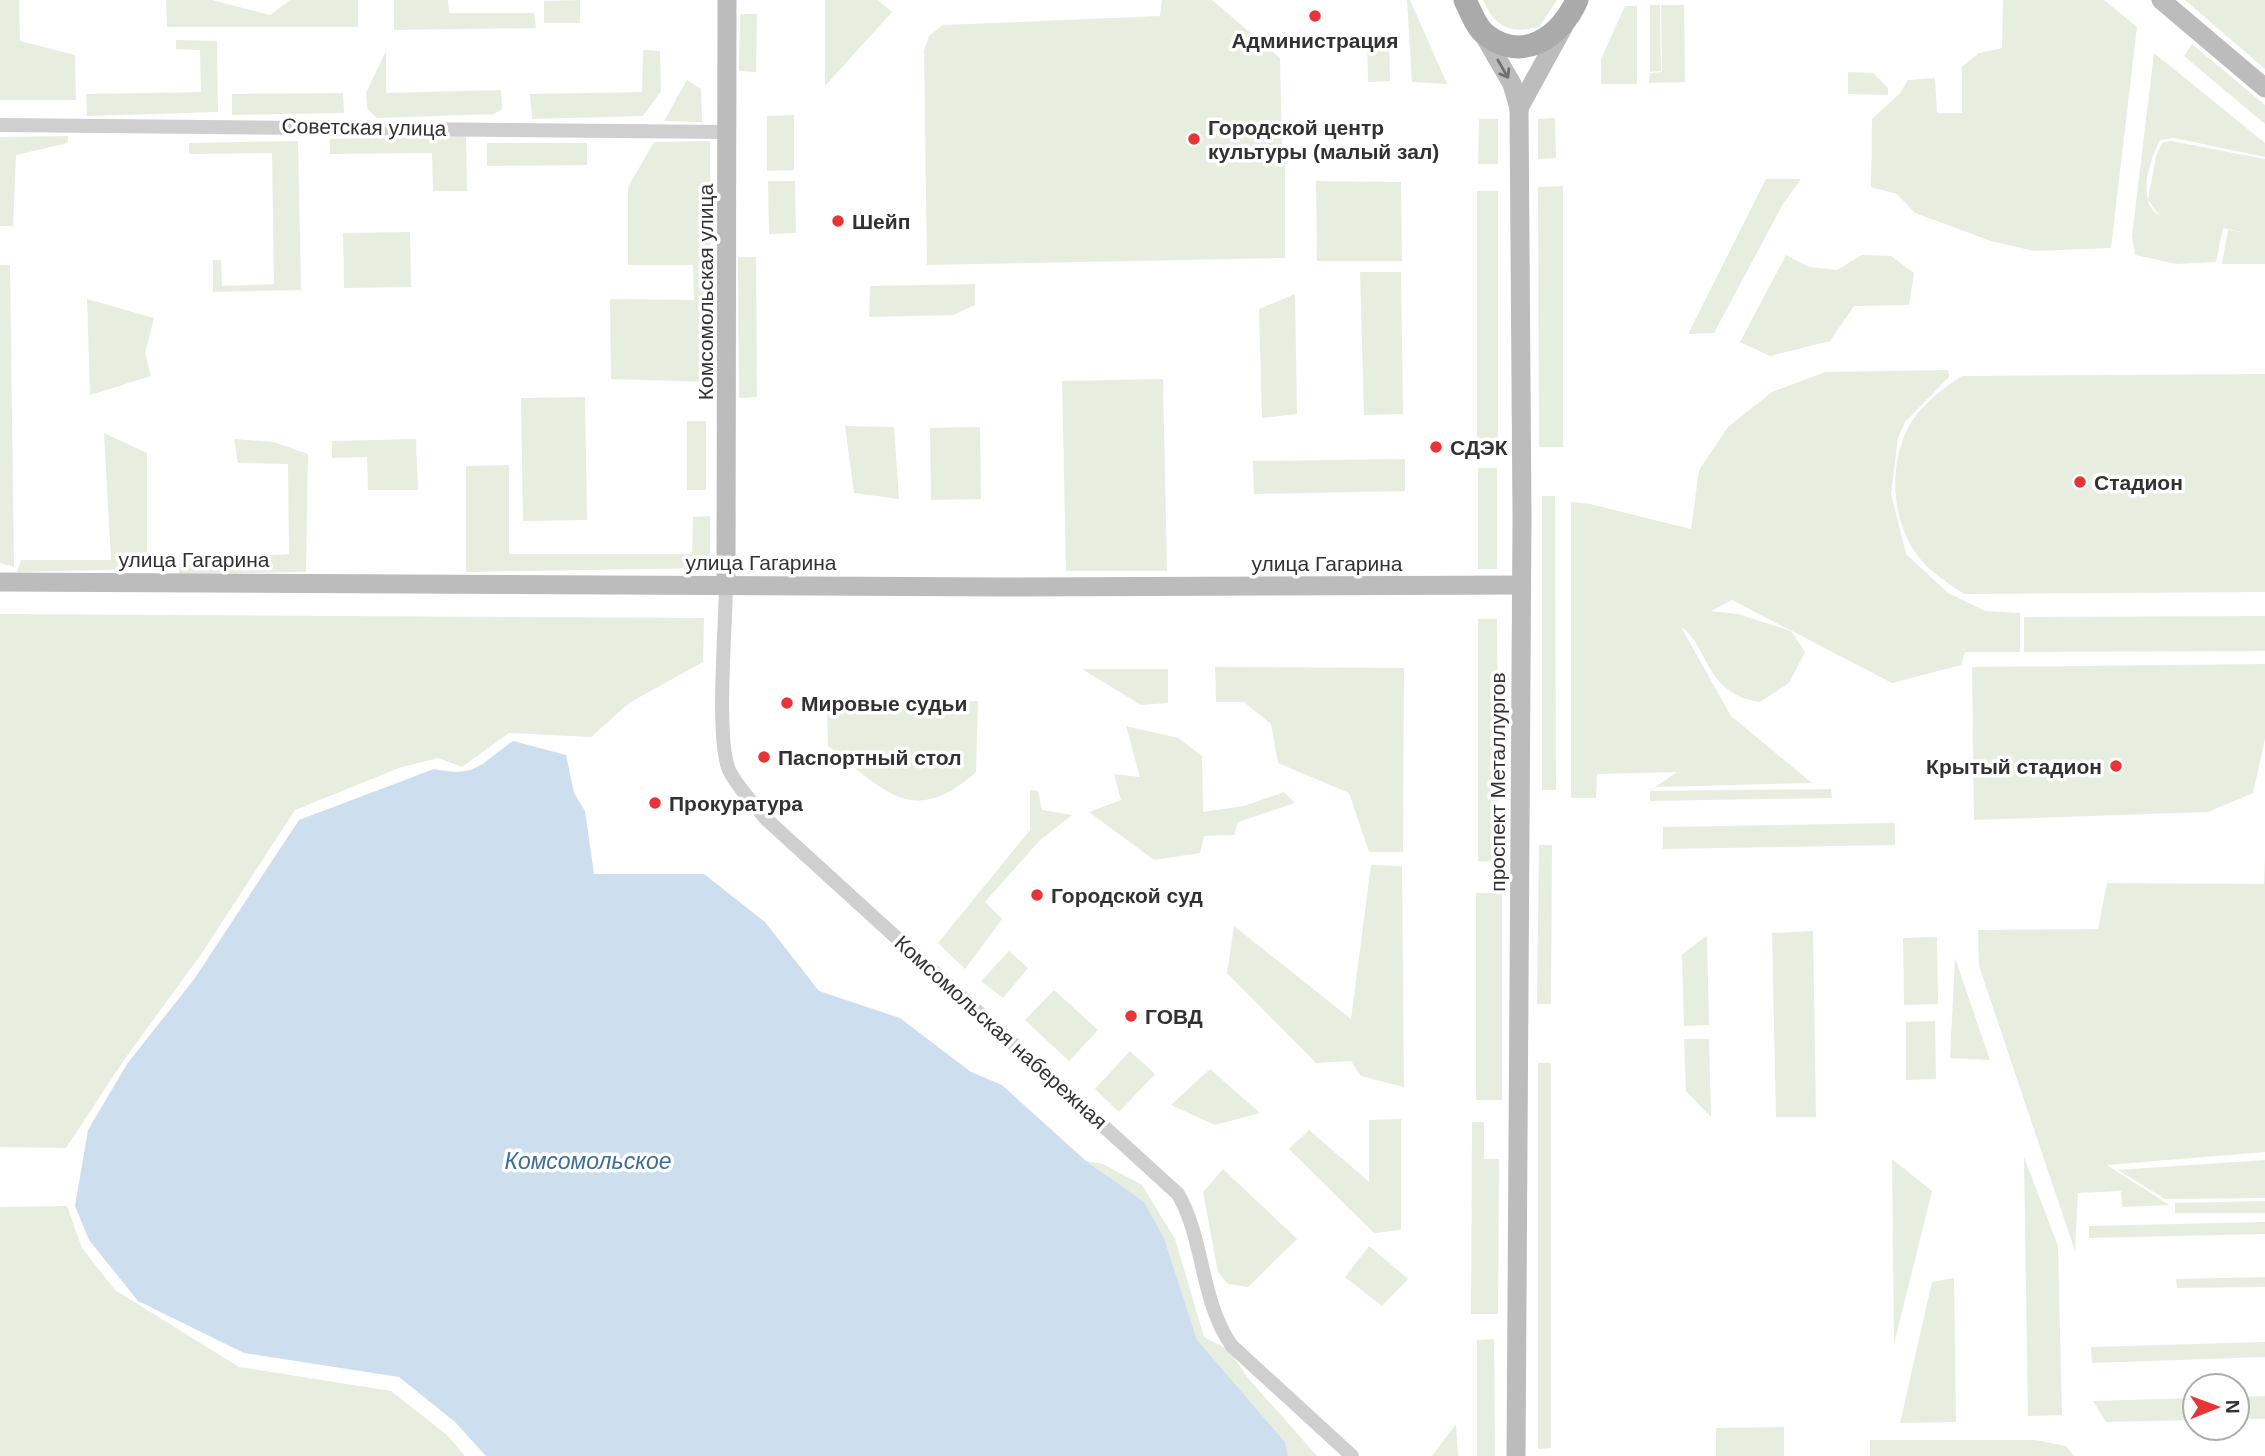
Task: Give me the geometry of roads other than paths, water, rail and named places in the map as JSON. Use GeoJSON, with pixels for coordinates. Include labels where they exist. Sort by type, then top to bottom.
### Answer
{"type":"FeatureCollection","features":[{"type":"Feature","properties":{"kind":"main road","name":"Комсомольская улица"},"geometry":{"type":"LineString","coordinates":[[726,584],[727,0]]}},
{"type":"Feature","properties":{"kind":"main road"},"geometry":{"type":"LineString","coordinates":[[1465,0],[1482,32],[1501,43],[1523,46],[1542,43],[1564,26],[1577,0]]}},
{"type":"Feature","properties":{"kind":"main road"},"geometry":{"type":"LineString","coordinates":[[2161,0],[2265,88]]}},
{"type":"Feature","properties":{"kind":"main road","name":"проспект Металлургов"},"geometry":{"type":"LineString","coordinates":[[1519,108],[1564,26]]}},
{"type":"Feature","properties":{"kind":"main road","name":"проспект Металлургов"},"geometry":{"type":"LineString","coordinates":[[1482,32],[1512,84],[1519,108],[1521,585],[1516,1456]]}},
{"type":"Feature","properties":{"kind":"main road","name":"улица Гагарина"},"geometry":{"type":"LineString","coordinates":[[0,582],[1521,585]]}},
{"type":"Feature","properties":{"kind":"street","name":"Советская улица"},"geometry":{"type":"LineString","coordinates":[[0,125],[728,132]]}},
{"type":"Feature","properties":{"kind":"street","name":"Комсомольская набережная"},"geometry":{"type":"LineString","coordinates":[[726,584],[722,739],[728,770],[741,789],[766,819],[1178,1194],[1193,1225],[1218,1327],[1232,1346],[1352,1456]]}},
{"type":"Feature","properties":{"kind":"water","name":"Комсомольское"},"geometry":{"type":"Polygon","coordinates":[[[513,741],[566,755],[574,793],[585,811],[594,874],[704,874],[765,922],[819,991],[900,1018],[971,1072],[1002,1085],[1086,1161],[1144,1202],[1164,1238],[1197,1340],[1285,1442],[1288,1456],[486,1456],[455,1422],[399,1377],[244,1353],[138,1301],[89,1240],[75,1206],[88,1130],[127,1064],[195,978],[299,820],[434,769],[460,772],[469,770],[485,762],[513,741]]]}},
{"type":"Feature","properties":{"kind":"place","name":"Администрация"},"geometry":{"type":"Point","coordinates":[1315,16]}},
{"type":"Feature","properties":{"kind":"place","name":"Городской центр культуры (малый зал)"},"geometry":{"type":"Point","coordinates":[1194,139]}},
{"type":"Feature","properties":{"kind":"place","name":"Шейп"},"geometry":{"type":"Point","coordinates":[838,221]}},
{"type":"Feature","properties":{"kind":"place","name":"СДЭК"},"geometry":{"type":"Point","coordinates":[1436,447]}},
{"type":"Feature","properties":{"kind":"place","name":"Стадион"},"geometry":{"type":"Point","coordinates":[2080,482]}},
{"type":"Feature","properties":{"kind":"place","name":"Мировые судьи"},"geometry":{"type":"Point","coordinates":[787,703]}},
{"type":"Feature","properties":{"kind":"place","name":"Паспортный стол"},"geometry":{"type":"Point","coordinates":[764,757]}},
{"type":"Feature","properties":{"kind":"place","name":"Крытый стадион"},"geometry":{"type":"Point","coordinates":[2116,766]}},
{"type":"Feature","properties":{"kind":"place","name":"Прокуратура"},"geometry":{"type":"Point","coordinates":[655,803]}},
{"type":"Feature","properties":{"kind":"place","name":"Городской суд"},"geometry":{"type":"Point","coordinates":[1037,895]}},
{"type":"Feature","properties":{"kind":"place","name":"ГОВД"},"geometry":{"type":"Point","coordinates":[1131,1016]}}]}
